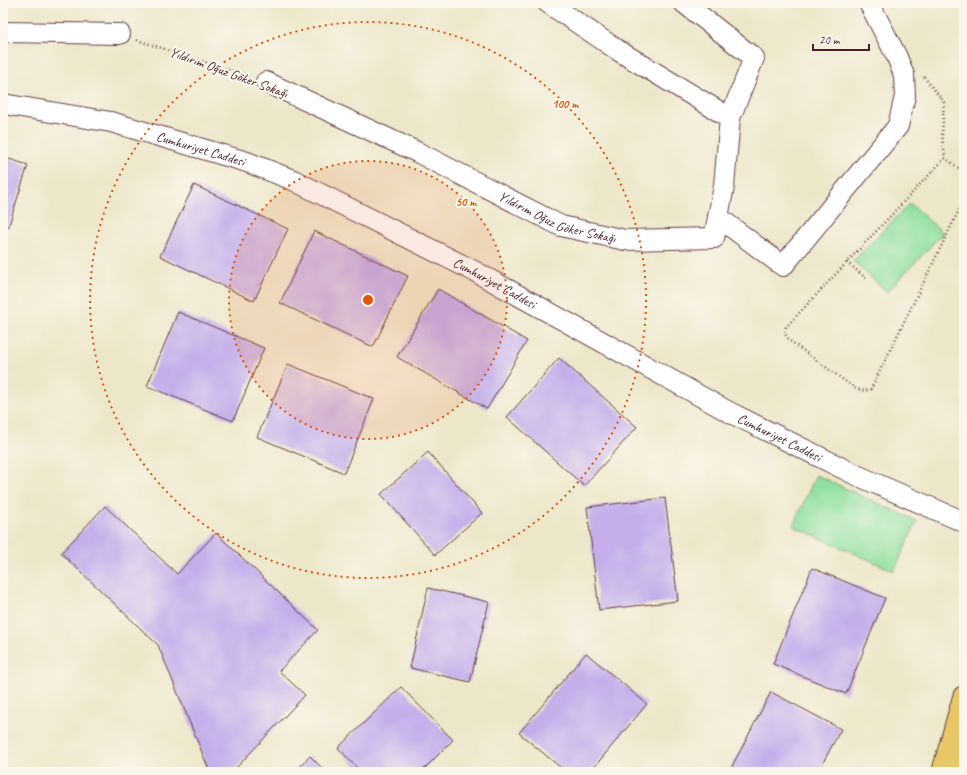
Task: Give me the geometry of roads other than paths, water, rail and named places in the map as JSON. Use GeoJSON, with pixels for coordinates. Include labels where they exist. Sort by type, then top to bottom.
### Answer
{"type":"FeatureCollection","features":[{"type":"Feature","properties":{"kind":"main road"},"geometry":{"type":"LineString","coordinates":[[943,772],[964,697]]}},
{"type":"Feature","properties":{"kind":"main road"},"geometry":{"type":"LineString","coordinates":[[958,772],[964,760]]}},
{"type":"Feature","properties":{"kind":"street"},"geometry":{"type":"LineString","coordinates":[[548,3],[619,51],[730,118]]}},
{"type":"Feature","properties":{"kind":"street","name":"Yıldırım Oğuz Göker Sokağı"},"geometry":{"type":"LineString","coordinates":[[266,82],[417,152],[561,226],[625,240],[714,238],[724,186],[730,118],[754,58],[684,3]]}},
{"type":"Feature","properties":{"kind":"street"},"geometry":{"type":"LineString","coordinates":[[718,217],[783,266],[898,126],[905,96],[904,75],[897,57],[869,3]]}},
{"type":"Feature","properties":{"kind":"street"},"geometry":{"type":"LineString","coordinates":[[3,32],[120,34]]}},
{"type":"Feature","properties":{"kind":"street","name":"Cumhuriyet Caddesi"},"geometry":{"type":"LineString","coordinates":[[3,104],[110,122],[247,162],[292,180],[476,272],[729,412],[854,474],[964,522]]}}]}
